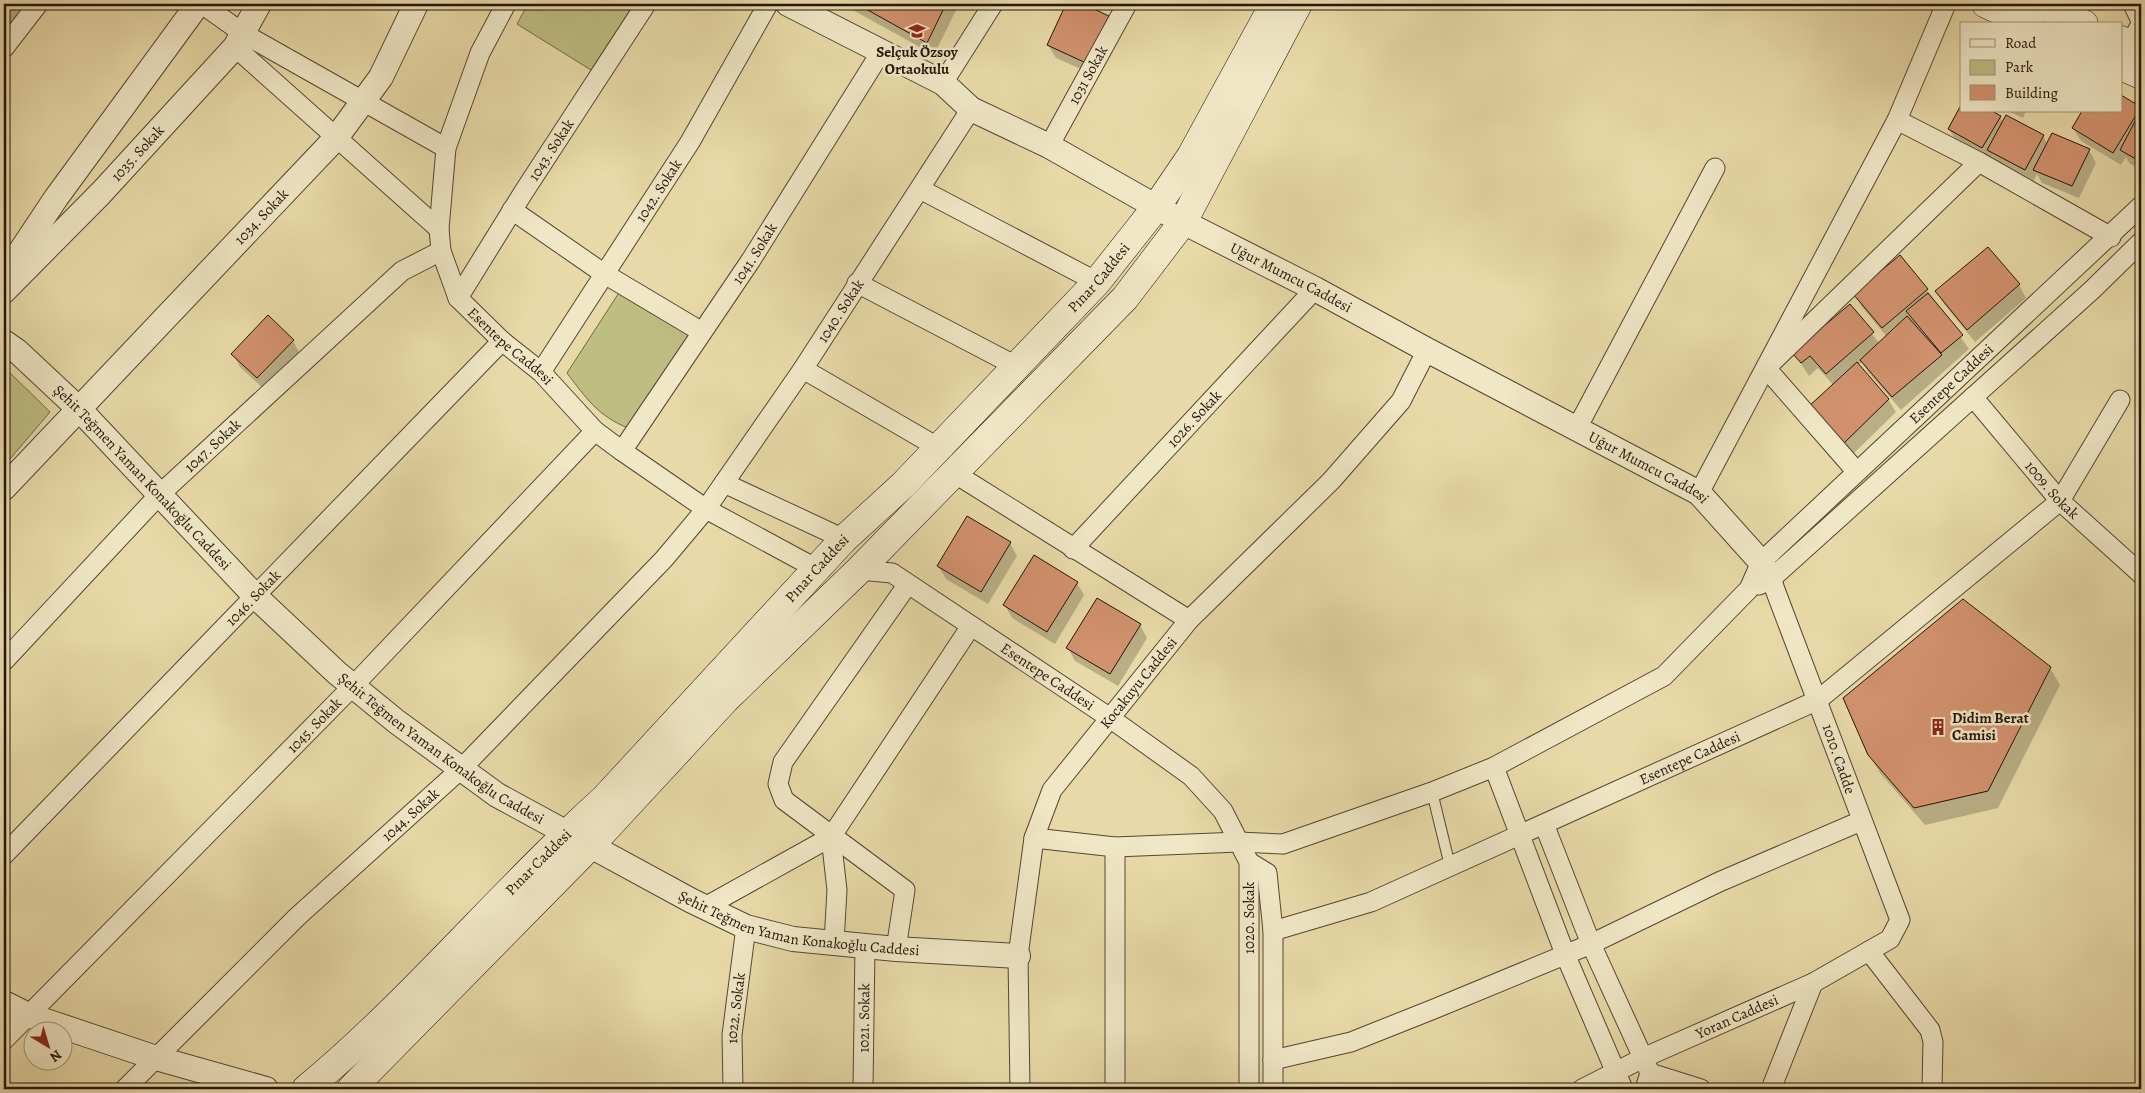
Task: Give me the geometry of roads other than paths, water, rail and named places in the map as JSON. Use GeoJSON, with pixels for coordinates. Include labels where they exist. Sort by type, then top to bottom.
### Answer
{"type":"FeatureCollection","features":[{"type":"Feature","properties":{"kind":"main road","name":"Pınar Caddesi"},"geometry":{"type":"LineString","coordinates":[[306,1089],[352,1050],[566,834],[604,799],[844,538],[903,485],[1097,282],[1157,206],[1192,156],[1274,4]]}},
{"type":"Feature","properties":{"kind":"main road","name":"Pınar Caddesi"},"geometry":{"type":"LineString","coordinates":[[351,1089],[590,846],[726,699],[859,570],[1125,298],[1183,222],[1298,4]]}},
{"type":"Feature","properties":{"kind":"main road"},"geometry":{"type":"LineString","coordinates":[[1986,4],[2026,22]]}},
{"type":"Feature","properties":{"kind":"main road"},"geometry":{"type":"LineString","coordinates":[[2039,4],[2080,22]]}},
{"type":"Feature","properties":{"kind":"main road"},"geometry":{"type":"LineString","coordinates":[[2133,40],[2141,75]]}},
{"type":"Feature","properties":{"kind":"main road"},"geometry":{"type":"LineString","coordinates":[[817,569],[859,570],[844,538]]}},
{"type":"Feature","properties":{"kind":"street"},"geometry":{"type":"LineString","coordinates":[[4,48],[38,4]]}},
{"type":"Feature","properties":{"kind":"street"},"geometry":{"type":"LineString","coordinates":[[4,276],[56,198],[200,4],[240,41],[336,138],[439,229]]}},
{"type":"Feature","properties":{"kind":"street","name":"1035. Sokak"},"geometry":{"type":"LineString","coordinates":[[4,291],[101,193],[240,41],[259,4]]}},
{"type":"Feature","properties":{"kind":"street","name":"1034. Sokak"},"geometry":{"type":"LineString","coordinates":[[4,488],[336,138],[381,77],[416,4]]}},
{"type":"Feature","properties":{"kind":"street","name":"Esentepe Caddesi"},"geometry":{"type":"LineString","coordinates":[[506,4],[480,53],[446,148],[439,229],[440,251],[458,298],[502,341],[541,372],[595,431],[622,452],[706,509],[817,569]]}},
{"type":"Feature","properties":{"kind":"street","name":"1043. Sokak"},"geometry":{"type":"LineString","coordinates":[[458,298],[512,210],[646,4]]}},
{"type":"Feature","properties":{"kind":"street","name":"1042. Sokak"},"geometry":{"type":"LineString","coordinates":[[541,372],[690,142],[768,4]]}},
{"type":"Feature","properties":{"kind":"street","name":"Uğur Mumcu Caddesi"},"geometry":{"type":"LineString","coordinates":[[788,4],[943,83],[971,109],[1048,146],[1183,222],[1315,289],[1699,493],[1766,570]]}},
{"type":"Feature","properties":{"kind":"street"},"geometry":{"type":"LineString","coordinates":[[943,83],[993,4]]}},
{"type":"Feature","properties":{"kind":"street","name":"1031 Sokak"},"geometry":{"type":"LineString","coordinates":[[1048,146],[1127,4]]}},
{"type":"Feature","properties":{"kind":"street"},"geometry":{"type":"LineString","coordinates":[[1699,493],[1897,120],[1946,4]]}},
{"type":"Feature","properties":{"kind":"street"},"geometry":{"type":"LineString","coordinates":[[2133,4],[2133,40]]}},
{"type":"Feature","properties":{"kind":"street"},"geometry":{"type":"LineString","coordinates":[[240,41],[446,148]]}},
{"type":"Feature","properties":{"kind":"street","name":"1041. Sokak"},"geometry":{"type":"LineString","coordinates":[[622,452],[751,260],[881,52]]}},
{"type":"Feature","properties":{"kind":"street","name":"1040. Sokak"},"geometry":{"type":"LineString","coordinates":[[706,509],[803,369],[971,109]]}},
{"type":"Feature","properties":{"kind":"street"},"geometry":{"type":"LineString","coordinates":[[1897,120],[1979,162],[2111,236]]}},
{"type":"Feature","properties":{"kind":"street"},"geometry":{"type":"LineString","coordinates":[[1766,368],[1979,162]]}},
{"type":"Feature","properties":{"kind":"street"},"geometry":{"type":"LineString","coordinates":[[1577,428],[1715,168]]}},
{"type":"Feature","properties":{"kind":"street"},"geometry":{"type":"LineString","coordinates":[[920,189],[1097,282]]}},
{"type":"Feature","properties":{"kind":"street","name":"Esentepe Caddesi"},"geometry":{"type":"LineString","coordinates":[[1766,570],[1856,471],[2111,236],[2141,206]]}},
{"type":"Feature","properties":{"kind":"street"},"geometry":{"type":"LineString","coordinates":[[512,210],[604,273],[702,332]]}},
{"type":"Feature","properties":{"kind":"street","name":"Esentepe Caddesi"},"geometry":{"type":"LineString","coordinates":[[1766,570],[1973,397],[2092,290],[2141,242]]}},
{"type":"Feature","properties":{"kind":"street","name":"1047. Sokak"},"geometry":{"type":"LineString","coordinates":[[4,661],[159,495],[402,271],[440,251]]}},
{"type":"Feature","properties":{"kind":"street"},"geometry":{"type":"LineString","coordinates":[[857,283],[1016,366]]}},
{"type":"Feature","properties":{"kind":"street","name":"1026. Sokak"},"geometry":{"type":"LineString","coordinates":[[1073,549],[1315,289]]}},
{"type":"Feature","properties":{"kind":"street","name":"1046. Sokak"},"geometry":{"type":"LineString","coordinates":[[4,855],[502,341]]}},
{"type":"Feature","properties":{"kind":"street","name":"Şehit Teğmen Yaman Konakoğlu Caddesi"},"geometry":{"type":"LineString","coordinates":[[4,342],[17,351],[80,410],[256,597],[353,686],[497,795],[566,834],[746,927],[793,939],[896,949],[1018,956]]}},
{"type":"Feature","properties":{"kind":"street","name":"Kocakuyu Caddesi"},"geometry":{"type":"LineString","coordinates":[[1020,1089],[1018,956],[1034,838],[1052,790],[1189,620],[1331,481],[1401,401],[1427,350]]}},
{"type":"Feature","properties":{"kind":"street"},"geometry":{"type":"LineString","coordinates":[[1766,368],[1856,471]]}},
{"type":"Feature","properties":{"kind":"street"},"geometry":{"type":"LineString","coordinates":[[803,369],[939,448]]}},
{"type":"Feature","properties":{"kind":"street","name":"1009. Sokak"},"geometry":{"type":"LineString","coordinates":[[1973,397],[2060,501],[2141,574]]}},
{"type":"Feature","properties":{"kind":"street","name":"Esentepe Caddesi"},"geometry":{"type":"LineString","coordinates":[[1273,931],[1371,902],[1818,700],[2060,501],[2120,400]]}},
{"type":"Feature","properties":{"kind":"street","name":"1045. Sokak"},"geometry":{"type":"LineString","coordinates":[[4,1040],[353,686],[595,431]]}},
{"type":"Feature","properties":{"kind":"street"},"geometry":{"type":"LineString","coordinates":[[954,473],[1189,620]]}},
{"type":"Feature","properties":{"kind":"street"},"geometry":{"type":"LineString","coordinates":[[724,483],[844,538]]}},
{"type":"Feature","properties":{"kind":"street","name":"1044. Sokak"},"geometry":{"type":"LineString","coordinates":[[125,1089],[297,917],[461,769],[664,559],[706,509]]}},
{"type":"Feature","properties":{"kind":"street","name":"Esentepe Caddesi"},"geometry":{"type":"LineString","coordinates":[[859,570],[892,573],[1110,718],[1191,776],[1223,811],[1250,862]]}},
{"type":"Feature","properties":{"kind":"street"},"geometry":{"type":"LineString","coordinates":[[1034,838],[1115,847],[1239,842],[1283,844],[1432,792],[1494,766],[1664,676],[1766,570]]}},
{"type":"Feature","properties":{"kind":"street","name":"1010. Cadde"},"geometry":{"type":"LineString","coordinates":[[1766,570],[1818,700],[1861,821],[1900,920],[1890,939]]}},
{"type":"Feature","properties":{"kind":"street"},"geometry":{"type":"LineString","coordinates":[[896,949],[905,890],[784,800],[778,784],[782,762],[908,584]]}},
{"type":"Feature","properties":{"kind":"street"},"geometry":{"type":"LineString","coordinates":[[705,907],[832,837],[971,626]]}},
{"type":"Feature","properties":{"kind":"street"},"geometry":{"type":"LineString","coordinates":[[1494,766],[1565,954],[1623,1089]]}},
{"type":"Feature","properties":{"kind":"street"},"geometry":{"type":"LineString","coordinates":[[1273,1060],[1351,1042],[1590,944],[1719,882],[1861,821]]}},
{"type":"Feature","properties":{"kind":"street"},"geometry":{"type":"LineString","coordinates":[[1544,824],[1590,944],[1646,1074],[1701,1089]]}},
{"type":"Feature","properties":{"kind":"street"},"geometry":{"type":"LineString","coordinates":[[832,837],[837,890],[834,943]]}},
{"type":"Feature","properties":{"kind":"street"},"geometry":{"type":"LineString","coordinates":[[1115,847],[1115,1089]]}},
{"type":"Feature","properties":{"kind":"street","name":"1020. Sokak"},"geometry":{"type":"LineString","coordinates":[[1250,862],[1267,873],[1273,931],[1273,1089]]}},
{"type":"Feature","properties":{"kind":"street","name":"1020. Sokak"},"geometry":{"type":"LineString","coordinates":[[1249,1089],[1250,862]]}},
{"type":"Feature","properties":{"kind":"street","name":"1022. Sokak"},"geometry":{"type":"LineString","coordinates":[[733,1089],[732,1035],[746,927]]}},
{"type":"Feature","properties":{"kind":"street","name":"Yoran Caddesi"},"geometry":{"type":"LineString","coordinates":[[1582,1089],[1616,1072],[1646,1074],[1812,984],[1890,939]]}},
{"type":"Feature","properties":{"kind":"street","name":"1021. Sokak"},"geometry":{"type":"LineString","coordinates":[[863,1089],[865,946]]}},
{"type":"Feature","properties":{"kind":"street"},"geometry":{"type":"LineString","coordinates":[[1869,951],[1930,1030],[1933,1042],[1932,1089]]}},
{"type":"Feature","properties":{"kind":"street"},"geometry":{"type":"LineString","coordinates":[[1771,1089],[1812,984]]}},
{"type":"Feature","properties":{"kind":"street"},"geometry":{"type":"LineString","coordinates":[[4,1003],[28,1015],[156,1058],[266,1089]]}},
{"type":"Feature","properties":{"kind":"lane"},"geometry":{"type":"LineString","coordinates":[[1432,792],[1450,866]]}},
{"type":"Feature","properties":{"kind":"place","name":"Selçuk Özsoy Ortaokulu"},"geometry":{"type":"Point","coordinates":[917,31]}},
{"type":"Feature","properties":{"kind":"place","name":"Didim Berat Camisi"},"geometry":{"type":"Point","coordinates":[1938,727]}}]}
